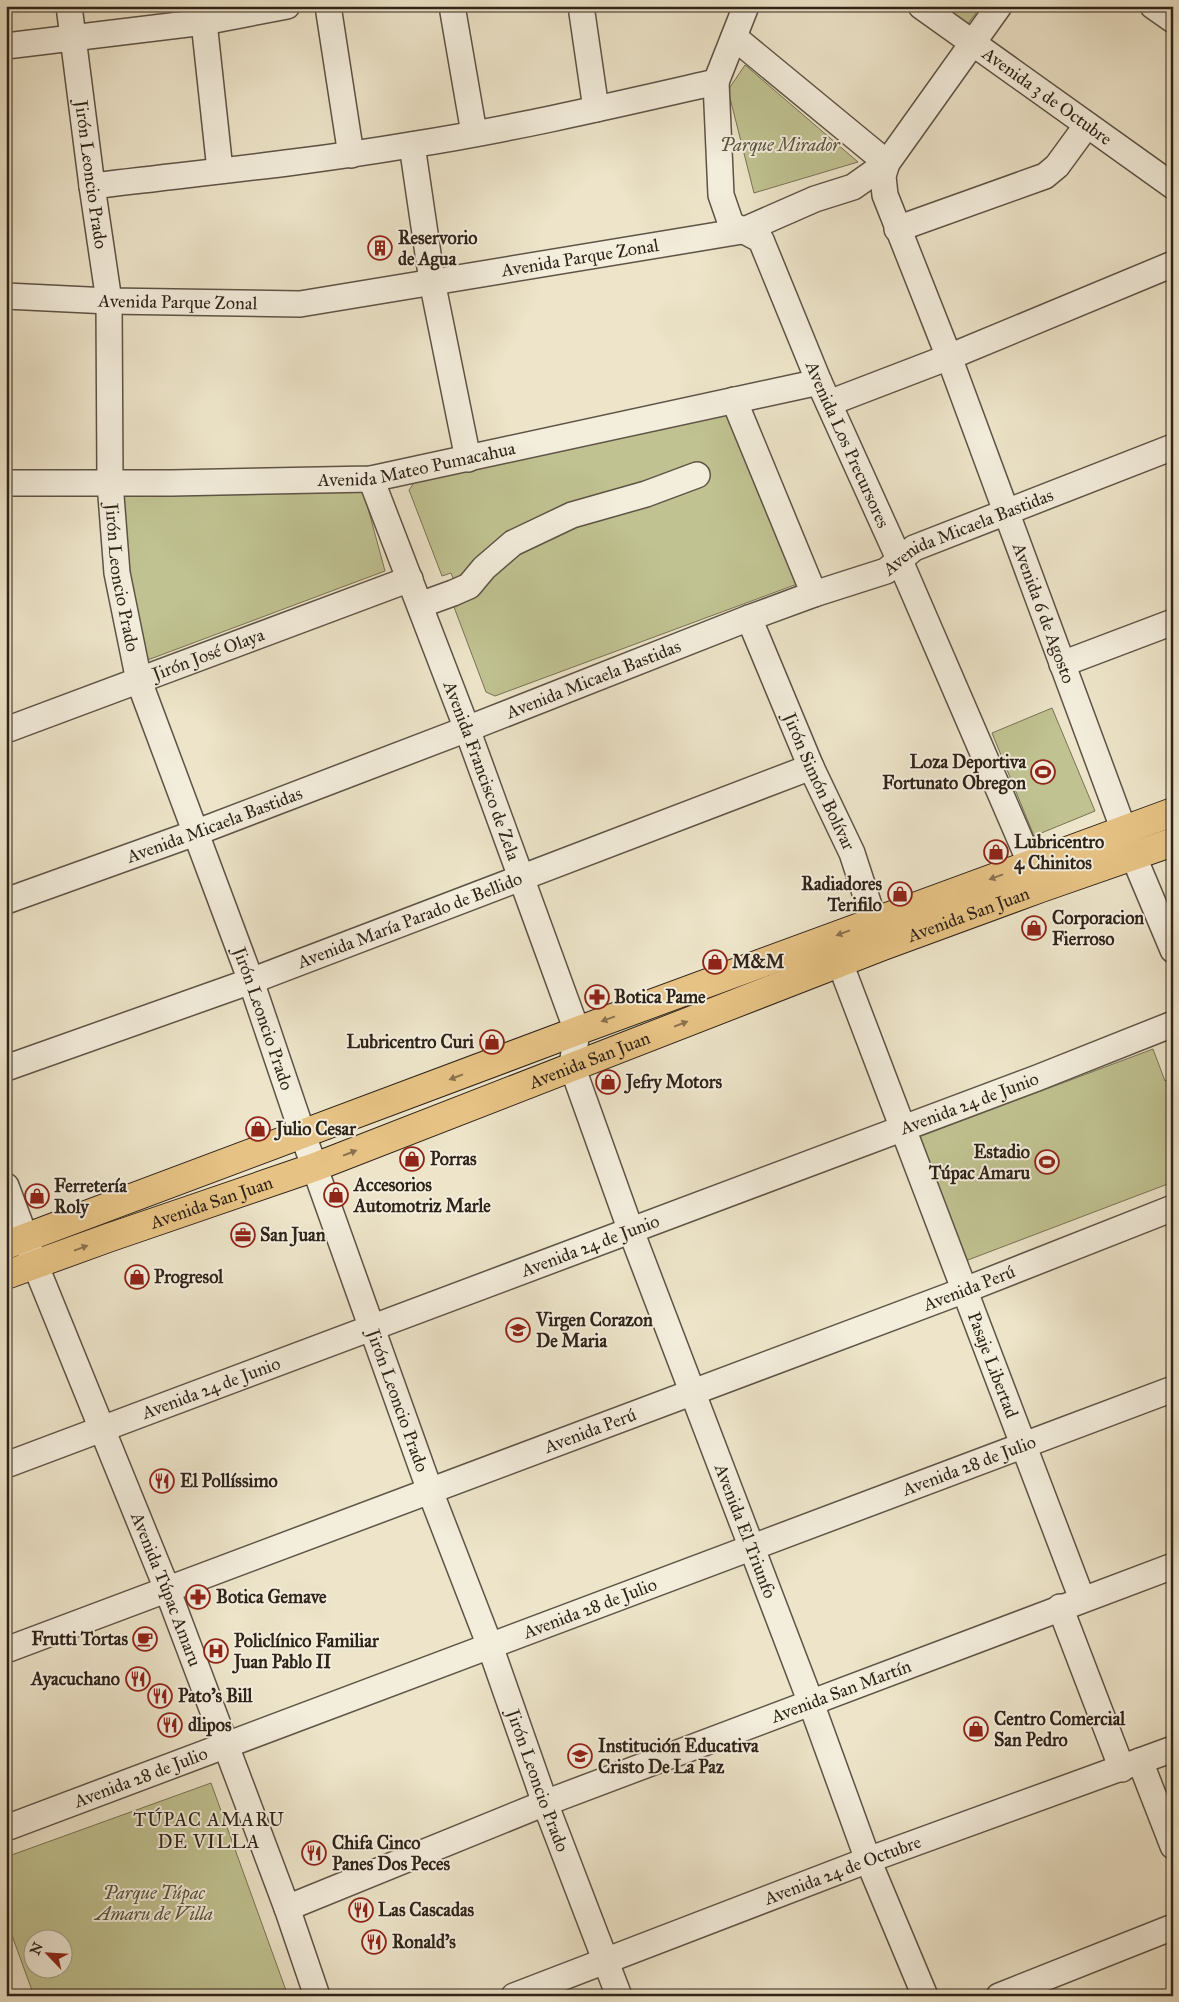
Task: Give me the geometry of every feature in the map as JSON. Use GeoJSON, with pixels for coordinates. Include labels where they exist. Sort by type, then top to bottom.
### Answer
{"type":"FeatureCollection","features":[{"type":"Feature","properties":{"kind":"main road","name":"Avenida San Juan"},"geometry":{"type":"LineString","coordinates":[[16,1242],[577,1031],[878,934],[1128,843],[1173,812]]}},
{"type":"Feature","properties":{"kind":"main road","name":"Avenida San Juan"},"geometry":{"type":"LineString","coordinates":[[1128,843],[1173,842]]}},
{"type":"Feature","properties":{"kind":"main road","name":"Avenida San Juan"},"geometry":{"type":"LineString","coordinates":[[6,1275],[315,1167],[840,962],[878,934]]}},
{"type":"Feature","properties":{"kind":"street","name":"Jirón Leoncio Prado"},"geometry":{"type":"LineString","coordinates":[[69,6],[109,301],[110,483],[117,573],[139,681],[251,982],[303,1135],[430,1491],[490,1646],[546,1803],[619,1996]]}},
{"type":"Feature","properties":{"kind":"street"},"geometry":{"type":"LineString","coordinates":[[6,46],[73,38],[204,14],[287,6]]}},
{"type":"Feature","properties":{"kind":"street"},"geometry":{"type":"LineString","coordinates":[[328,6],[351,155]]}},
{"type":"Feature","properties":{"kind":"street"},"geometry":{"type":"LineString","coordinates":[[452,6],[474,133]]}},
{"type":"Feature","properties":{"kind":"street"},"geometry":{"type":"LineString","coordinates":[[581,6],[596,109]]}},
{"type":"Feature","properties":{"kind":"street","name":"Avenida 3 de Octubre"},"geometry":{"type":"LineString","coordinates":[[921,6],[1173,186]]}},
{"type":"Feature","properties":{"kind":"street","name":"Avenida Parque Zonal"},"geometry":{"type":"LineString","coordinates":[[6,296],[109,301],[300,304],[742,231],[816,199],[853,187],[887,163],[999,6]]}},
{"type":"Feature","properties":{"kind":"street"},"geometry":{"type":"LineString","coordinates":[[1153,6],[1173,20]]}},
{"type":"Feature","properties":{"kind":"street"},"geometry":{"type":"LineString","coordinates":[[92,186],[351,155],[412,145],[596,109],[716,82],[734,37],[742,7]]}},
{"type":"Feature","properties":{"kind":"street"},"geometry":{"type":"LineString","coordinates":[[204,14],[220,170]]}},
{"type":"Feature","properties":{"kind":"street"},"geometry":{"type":"LineString","coordinates":[[734,37],[887,163]]}},
{"type":"Feature","properties":{"kind":"street","name":"Avenida Los Precursores"},"geometry":{"type":"LineString","coordinates":[[716,82],[721,195],[731,224],[761,240],[824,392],[900,561],[1035,876]]}},
{"type":"Feature","properties":{"kind":"street"},"geometry":{"type":"LineString","coordinates":[[897,229],[1046,176],[1057,166],[1087,125]]}},
{"type":"Feature","properties":{"kind":"street"},"geometry":{"type":"LineString","coordinates":[[412,145],[432,281],[468,459]]}},
{"type":"Feature","properties":{"kind":"street","name":"Avenida 6 de Agosto"},"geometry":{"type":"LineString","coordinates":[[887,163],[883,176],[885,195],[897,229],[949,357],[1128,843],[1173,950]]}},
{"type":"Feature","properties":{"kind":"street","name":"Avenida Mateo Pumacahua"},"geometry":{"type":"LineString","coordinates":[[6,482],[110,483],[371,478],[468,459],[734,400],[824,392],[949,357],[1173,264]]}},
{"type":"Feature","properties":{"kind":"street"},"geometry":{"type":"LineString","coordinates":[[734,400],[814,594]]}},
{"type":"Feature","properties":{"kind":"street","name":"Avenida Micaela Bastidas"},"geometry":{"type":"LineString","coordinates":[[6,901],[195,833],[749,618],[814,594],[886,572],[914,548],[1173,447]]}},
{"type":"Feature","properties":{"kind":"street"},"geometry":{"type":"LineString","coordinates":[[420,604],[454,594],[469,586],[484,568],[514,543],[572,515],[646,494],[697,474]]}},
{"type":"Feature","properties":{"kind":"street","name":"Avenida Francisco de Zela"},"geometry":{"type":"LineString","coordinates":[[371,478],[467,729],[577,1031],[572,1066]]}},
{"type":"Feature","properties":{"kind":"street","name":"Jirón José Olaya"},"geometry":{"type":"LineString","coordinates":[[6,730],[410,579]]}},
{"type":"Feature","properties":{"kind":"street","name":"Jirón Simón Bolívar"},"geometry":{"type":"LineString","coordinates":[[749,618],[811,767],[852,853],[878,934]]}},
{"type":"Feature","properties":{"kind":"street"},"geometry":{"type":"LineString","coordinates":[[1062,664],[1173,622]]}},
{"type":"Feature","properties":{"kind":"street","name":"Avenida María Parado de Bellido"},"geometry":{"type":"LineString","coordinates":[[6,1068],[251,982],[811,767]]}},
{"type":"Feature","properties":{"kind":"street","name":"Pasaje Libertad"},"geometry":{"type":"LineString","coordinates":[[840,962],[1024,1445],[1071,1603],[1131,1765],[1173,1846]]}},
{"type":"Feature","properties":{"kind":"street","name":"Avenida 24 de Junio"},"geometry":{"type":"LineString","coordinates":[[6,1465],[631,1231],[1173,1024]]}},
{"type":"Feature","properties":{"kind":"street","name":"Avenida El Triunfo"},"geometry":{"type":"LineString","coordinates":[[572,1066],[631,1231],[811,1703],[868,1860],[925,1996]]}},
{"type":"Feature","properties":{"kind":"street","name":"Avenida Túpac Amaru"},"geometry":{"type":"LineString","coordinates":[[6,1186],[16,1242],[35,1264],[167,1589],[287,1908],[317,1996]]}},
{"type":"Feature","properties":{"kind":"street","name":"Avenida Perú"},"geometry":{"type":"LineString","coordinates":[[6,1650],[965,1290],[1173,1208]]}},
{"type":"Feature","properties":{"kind":"street","name":"Avenida 28 de Julio"},"geometry":{"type":"LineString","coordinates":[[6,1828],[1173,1389]]}},
{"type":"Feature","properties":{"kind":"street","name":"Avenida San Martín"},"geometry":{"type":"LineString","coordinates":[[287,1908],[546,1803],[1173,1566]]}},
{"type":"Feature","properties":{"kind":"street","name":"Avenida 24 de Octubre"},"geometry":{"type":"LineString","coordinates":[[514,1996],[868,1860],[1173,1749]]}},
{"type":"Feature","properties":{"kind":"street"},"geometry":{"type":"LineString","coordinates":[[999,1996],[1173,1927]]}},
{"type":"Feature","properties":{"kind":"green space"},"geometry":{"type":"Polygon","coordinates":[[[935,6],[981,6],[965,28],[935,6]]]}},
{"type":"Feature","properties":{"kind":"green space","name":"Parque Mirador"},"geometry":{"type":"Polygon","coordinates":[[[745,65],[858,162],[754,193],[728,90],[745,65]]]}},
{"type":"Feature","properties":{"kind":"green space"},"geometry":{"type":"Polygon","coordinates":[[[733,414],[800,583],[495,696],[486,692],[454,607],[463,603],[451,573],[442,576],[409,490],[416,480],[733,414]]]}},
{"type":"Feature","properties":{"kind":"green space"},"geometry":{"type":"Polygon","coordinates":[[[362,486],[385,571],[145,661],[128,590],[120,489],[362,486]]]}},
{"type":"Feature","properties":{"kind":"green space","name":"Loza Deportiva Fortunato Obregon"},"geometry":{"type":"Polygon","coordinates":[[[1052,708],[1095,811],[1034,836],[992,733],[1052,708]]]}},
{"type":"Feature","properties":{"kind":"green space","name":"Estadio Túpac Amaru"},"geometry":{"type":"Polygon","coordinates":[[[1153,1049],[1165,1081],[1173,1078],[1173,1182],[960,1263],[916,1138],[1153,1049]]]}},
{"type":"Feature","properties":{"kind":"green space","name":"Parque Túpac Amaru de Villa"},"geometry":{"type":"Polygon","coordinates":[[[211,1783],[288,1996],[34,1996],[28,1980],[72,1980],[72,1930],[22,1930],[22,1963],[6,1919],[6,1857],[211,1783]]]}},
{"type":"Feature","properties":{"kind":"place","name":"Reservorio de Agua"},"geometry":{"type":"Point","coordinates":[380,248]}},
{"type":"Feature","properties":{"kind":"place","name":"Loza Deportiva Fortunato Obregon"},"geometry":{"type":"Point","coordinates":[1043,772]}},
{"type":"Feature","properties":{"kind":"place","name":"Lubricentro 4 Chinitos"},"geometry":{"type":"Point","coordinates":[996,852]}},
{"type":"Feature","properties":{"kind":"place","name":"Radiadores Terifilo"},"geometry":{"type":"Point","coordinates":[900,894]}},
{"type":"Feature","properties":{"kind":"place","name":"Corporacion Fierroso"},"geometry":{"type":"Point","coordinates":[1034,928]}},
{"type":"Feature","properties":{"kind":"place","name":"M&M"},"geometry":{"type":"Point","coordinates":[715,962]}},
{"type":"Feature","properties":{"kind":"place","name":"Botica Pame"},"geometry":{"type":"Point","coordinates":[597,997]}},
{"type":"Feature","properties":{"kind":"place","name":"Lubricentro Curi"},"geometry":{"type":"Point","coordinates":[492,1042]}},
{"type":"Feature","properties":{"kind":"place","name":"Jefry Motors"},"geometry":{"type":"Point","coordinates":[608,1082]}},
{"type":"Feature","properties":{"kind":"place","name":"Julio Cesar"},"geometry":{"type":"Point","coordinates":[258,1129]}},
{"type":"Feature","properties":{"kind":"place","name":"Porras"},"geometry":{"type":"Point","coordinates":[412,1159]}},
{"type":"Feature","properties":{"kind":"place","name":"Estadio Túpac Amaru"},"geometry":{"type":"Point","coordinates":[1047,1162]}},
{"type":"Feature","properties":{"kind":"place","name":"Accesorios Automotriz Marle"},"geometry":{"type":"Point","coordinates":[336,1195]}},
{"type":"Feature","properties":{"kind":"place","name":"Ferretería Roly"},"geometry":{"type":"Point","coordinates":[37,1196]}},
{"type":"Feature","properties":{"kind":"place","name":"San Juan"},"geometry":{"type":"Point","coordinates":[243,1235]}},
{"type":"Feature","properties":{"kind":"place","name":"Progresol"},"geometry":{"type":"Point","coordinates":[137,1277]}},
{"type":"Feature","properties":{"kind":"place","name":"Virgen Corazon De Maria"},"geometry":{"type":"Point","coordinates":[518,1330]}},
{"type":"Feature","properties":{"kind":"place","name":"El Pollíssimo"},"geometry":{"type":"Point","coordinates":[162,1481]}},
{"type":"Feature","properties":{"kind":"place","name":"Botica Gemave"},"geometry":{"type":"Point","coordinates":[198,1597]}},
{"type":"Feature","properties":{"kind":"place","name":"Frutti Tortas"},"geometry":{"type":"Point","coordinates":[145,1639]}},
{"type":"Feature","properties":{"kind":"place","name":"Policlínico Familiar Juan Pablo II"},"geometry":{"type":"Point","coordinates":[216,1651]}},
{"type":"Feature","properties":{"kind":"place","name":"Ayacuchano"},"geometry":{"type":"Point","coordinates":[138,1679]}},
{"type":"Feature","properties":{"kind":"place","name":"Pato's Bill"},"geometry":{"type":"Point","coordinates":[160,1696]}},
{"type":"Feature","properties":{"kind":"place","name":"dlipos"},"geometry":{"type":"Point","coordinates":[170,1725]}},
{"type":"Feature","properties":{"kind":"place","name":"Centro Comercial San Pedro"},"geometry":{"type":"Point","coordinates":[976,1729]}},
{"type":"Feature","properties":{"kind":"place","name":"Institución Educativa Cristo De La Paz"},"geometry":{"type":"Point","coordinates":[580,1756]}},
{"type":"Feature","properties":{"kind":"place","name":"Chifa Cinco Panes Dos Peces"},"geometry":{"type":"Point","coordinates":[314,1853]}},
{"type":"Feature","properties":{"kind":"place","name":"Las Cascadas"},"geometry":{"type":"Point","coordinates":[361,1910]}},
{"type":"Feature","properties":{"kind":"place","name":"Ronald's"},"geometry":{"type":"Point","coordinates":[374,1942]}},
{"type":"Feature","properties":{"kind":"district","name":"TÚPAC AMARU DE VILLA"},"geometry":{"type":"Point","coordinates":[209,1830]}}]}
